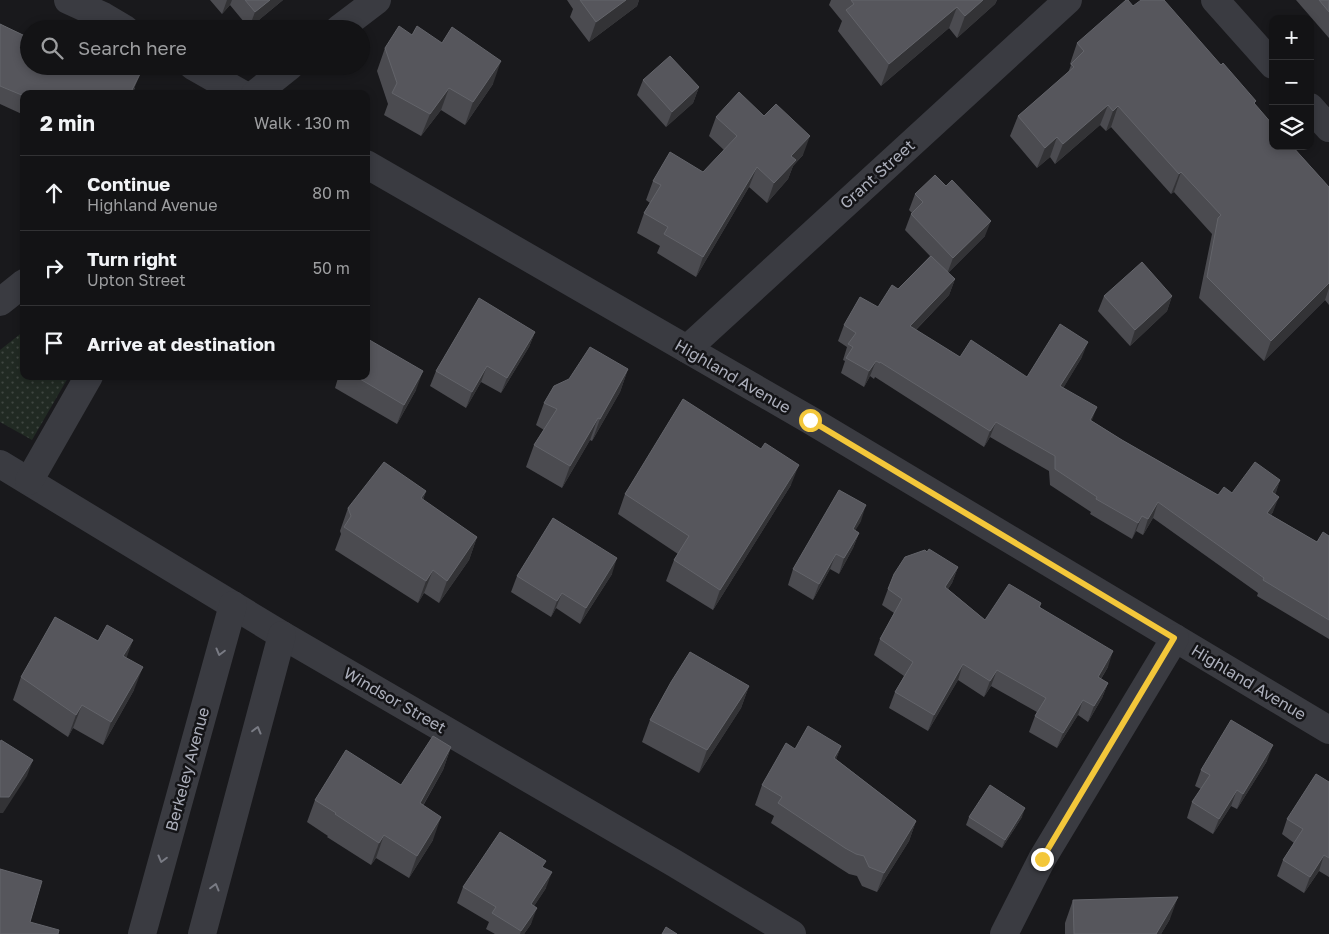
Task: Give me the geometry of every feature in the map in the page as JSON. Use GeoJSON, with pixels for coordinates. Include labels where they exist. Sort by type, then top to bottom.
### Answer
{"type":"FeatureCollection","features":[{"type":"Feature","properties":{"kind":"street"},"geometry":{"type":"LineString","coordinates":[[68,0],[110,20]]}},
{"type":"Feature","properties":{"kind":"street"},"geometry":{"type":"LineString","coordinates":[[351,20],[377,0]]}},
{"type":"Feature","properties":{"kind":"street","name":"Grant Street"},"geometry":{"type":"LineString","coordinates":[[687,349],[1068,0]]}},
{"type":"Feature","properties":{"kind":"street"},"geometry":{"type":"LineString","coordinates":[[1215,0],[1269,61]]}},
{"type":"Feature","properties":{"kind":"street"},"geometry":{"type":"LineString","coordinates":[[209,75],[235,90]]}},
{"type":"Feature","properties":{"kind":"street"},"geometry":{"type":"LineString","coordinates":[[260,90],[279,75]]}},
{"type":"Feature","properties":{"kind":"street"},"geometry":{"type":"LineString","coordinates":[[1314,111],[1329,128]]}},
{"type":"Feature","properties":{"kind":"street","name":"Highland Avenue"},"geometry":{"type":"LineString","coordinates":[[370,166],[810,420],[1329,730]]}},
{"type":"Feature","properties":{"kind":"street"},"geometry":{"type":"LineString","coordinates":[[0,302],[20,286]]}},
{"type":"Feature","properties":{"kind":"street"},"geometry":{"type":"LineString","coordinates":[[29,481],[87,380]]}},
{"type":"Feature","properties":{"kind":"street","name":"Windsor Street"},"geometry":{"type":"LineString","coordinates":[[0,464],[282,635],[674,862],[792,934]]}},
{"type":"Feature","properties":{"kind":"street","name":"Berkeley Avenue"},"geometry":{"type":"LineString","coordinates":[[142,934],[233,605]]}},
{"type":"Feature","properties":{"kind":"street"},"geometry":{"type":"LineString","coordinates":[[202,934],[282,635]]}},
{"type":"Feature","properties":{"kind":"street"},"geometry":{"type":"LineString","coordinates":[[1004,934],[1042,859],[1174,638]]}},
{"type":"Feature","properties":{"kind":"shaded area"},"geometry":{"type":"Polygon","coordinates":[[[20,334],[20,380],[67,380],[32,440],[0,422],[0,350],[20,334]]]}},
{"type":"Feature","properties":{"kind":"building"},"geometry":{"type":"Polygon","coordinates":[[[245,0],[270,0],[255,12],[245,0]]]}},
{"type":"Feature","properties":{"kind":"building"},"geometry":{"type":"Polygon","coordinates":[[[580,0],[626,0],[596,22],[580,0]]]}},
{"type":"Feature","properties":{"kind":"building"},"geometry":{"type":"Polygon","coordinates":[[[851,0],[983,0],[965,16],[957,7],[889,64],[846,10],[854,4],[851,0]]]}},
{"type":"Feature","properties":{"kind":"building"},"geometry":{"type":"Polygon","coordinates":[[[1126,0],[1133,6],[1141,0],[1164,0],[1221,65],[1223,63],[1256,101],[1254,103],[1269,120],[1269,150],[1296,150],[1329,187],[1329,283],[1271,341],[1207,277],[1218,218],[1221,215],[1181,172],[1179,174],[1118,106],[1113,111],[1108,105],[1063,144],[1057,137],[1045,148],[1018,116],[1074,67],[1071,64],[1084,51],[1077,43],[1126,0]]]}},
{"type":"Feature","properties":{"kind":"building"},"geometry":{"type":"Polygon","coordinates":[[[1319,0],[1329,0],[1329,12],[1319,0]]]}},
{"type":"Feature","properties":{"kind":"building"},"geometry":{"type":"Polygon","coordinates":[[[0,24],[20,34],[20,75],[140,75],[132,90],[20,90],[20,94],[0,86],[0,24]]]}},
{"type":"Feature","properties":{"kind":"building"},"geometry":{"type":"Polygon","coordinates":[[[399,26],[412,35],[417,26],[442,43],[452,27],[501,61],[473,102],[449,88],[430,114],[392,93],[397,83],[385,48],[399,26]]]}},
{"type":"Feature","properties":{"kind":"building"},"geometry":{"type":"Polygon","coordinates":[[[670,56],[699,87],[672,112],[643,80],[670,56]]]}},
{"type":"Feature","properties":{"kind":"building"},"geometry":{"type":"Polygon","coordinates":[[[739,92],[764,116],[776,104],[810,136],[791,156],[796,160],[774,183],[757,167],[703,257],[664,234],[668,227],[644,213],[661,185],[653,181],[670,152],[703,172],[737,136],[716,117],[739,92]]]}},
{"type":"Feature","properties":{"kind":"building"},"geometry":{"type":"Polygon","coordinates":[[[935,175],[946,186],[952,180],[991,221],[953,258],[911,214],[923,202],[915,194],[935,175]]]}},
{"type":"Feature","properties":{"kind":"building"},"geometry":{"type":"Polygon","coordinates":[[[931,256],[955,279],[910,326],[960,357],[971,340],[1027,377],[1060,324],[1088,342],[1060,386],[1097,407],[1090,420],[1218,495],[1224,487],[1232,493],[1255,462],[1280,480],[1272,492],[1279,497],[1267,513],[1317,542],[1323,532],[1329,536],[1329,620],[1263,580],[1264,578],[1158,502],[1148,519],[1142,516],[1138,523],[1096,499],[1097,497],[1055,469],[1055,456],[996,422],[990,431],[880,362],[876,361],[869,371],[846,358],[853,347],[848,344],[856,333],[844,325],[860,297],[878,307],[892,285],[898,289],[931,256]]]}},
{"type":"Feature","properties":{"kind":"building"},"geometry":{"type":"Polygon","coordinates":[[[1142,262],[1172,296],[1135,330],[1104,296],[1142,262]]]}},
{"type":"Feature","properties":{"kind":"building"},"geometry":{"type":"Polygon","coordinates":[[[479,298],[535,332],[507,378],[487,366],[472,392],[436,371],[479,298]]]}},
{"type":"Feature","properties":{"kind":"building"},"geometry":{"type":"Polygon","coordinates":[[[370,340],[423,371],[404,405],[362,380],[370,380],[370,340]]]}},
{"type":"Feature","properties":{"kind":"building"},"geometry":{"type":"Polygon","coordinates":[[[590,347],[628,369],[600,419],[598,418],[570,466],[534,445],[557,409],[544,403],[554,386],[569,379],[590,347]]]}},
{"type":"Feature","properties":{"kind":"building"},"geometry":{"type":"Polygon","coordinates":[[[683,399],[761,449],[765,443],[799,465],[720,590],[674,560],[689,536],[625,494],[683,399]]]}},
{"type":"Feature","properties":{"kind":"building"},"geometry":{"type":"Polygon","coordinates":[[[384,462],[426,491],[421,498],[477,537],[447,581],[433,570],[426,581],[344,527],[351,516],[348,508],[384,462]]]}},
{"type":"Feature","properties":{"kind":"building"},"geometry":{"type":"Polygon","coordinates":[[[839,490],[866,505],[853,529],[859,533],[844,558],[836,554],[819,584],[793,569],[839,490]]]}},
{"type":"Feature","properties":{"kind":"building"},"geometry":{"type":"Polygon","coordinates":[[[553,518],[617,558],[586,608],[562,593],[557,601],[517,576],[553,518]]]}},
{"type":"Feature","properties":{"kind":"building"},"geometry":{"type":"Polygon","coordinates":[[[929,549],[958,567],[945,587],[985,620],[1009,584],[1041,603],[1039,607],[1113,651],[1098,677],[1108,683],[1094,706],[1083,700],[1063,733],[1035,716],[1046,698],[997,670],[990,681],[963,664],[934,715],[895,692],[913,662],[880,639],[902,599],[888,589],[894,574],[905,557],[925,550],[927,552],[929,549]]]}},
{"type":"Feature","properties":{"kind":"building"},"geometry":{"type":"Polygon","coordinates":[[[55,617],[98,641],[107,625],[133,640],[123,656],[143,667],[111,722],[82,705],[76,715],[21,677],[55,617]]]}},
{"type":"Feature","properties":{"kind":"building"},"geometry":{"type":"Polygon","coordinates":[[[690,652],[749,686],[707,750],[650,720],[690,652]]]}},
{"type":"Feature","properties":{"kind":"building"},"geometry":{"type":"Polygon","coordinates":[[[1231,720],[1273,745],[1243,794],[1237,790],[1219,819],[1192,802],[1210,775],[1201,770],[1231,720]]]}},
{"type":"Feature","properties":{"kind":"building"},"geometry":{"type":"Polygon","coordinates":[[[808,726],[841,746],[834,758],[916,821],[884,873],[869,867],[864,856],[845,848],[778,803],[782,797],[762,785],[786,743],[795,749],[808,726]]]}},
{"type":"Feature","properties":{"kind":"building"},"geometry":{"type":"Polygon","coordinates":[[[433,736],[451,747],[420,803],[441,817],[417,856],[384,835],[379,843],[315,800],[346,750],[401,785],[433,736]]]}},
{"type":"Feature","properties":{"kind":"building"},"geometry":{"type":"Polygon","coordinates":[[[1,740],[33,760],[9,797],[0,797],[1,740]]]}},
{"type":"Feature","properties":{"kind":"building"},"geometry":{"type":"Polygon","coordinates":[[[1316,774],[1329,782],[1329,858],[1324,855],[1310,877],[1283,860],[1303,829],[1287,819],[1316,774]]]}},
{"type":"Feature","properties":{"kind":"building"},"geometry":{"type":"Polygon","coordinates":[[[990,785],[1025,808],[1005,840],[969,817],[990,785]]]}},
{"type":"Feature","properties":{"kind":"building"},"geometry":{"type":"Polygon","coordinates":[[[500,832],[546,861],[542,867],[552,872],[531,904],[537,908],[521,931],[492,913],[496,907],[463,887],[500,832]]]}},
{"type":"Feature","properties":{"kind":"building"},"geometry":{"type":"Polygon","coordinates":[[[0,869],[42,881],[30,922],[59,930],[58,934],[0,934],[0,869]]]}},
{"type":"Feature","properties":{"kind":"building"},"geometry":{"type":"Polygon","coordinates":[[[1178,897],[1156,934],[1074,934],[1073,900],[1178,897]]]}},
{"type":"Feature","properties":{"kind":"building"},"geometry":{"type":"Polygon","coordinates":[[[666,927],[677,934],[662,934],[666,927]]]}},
{"type":"Feature","properties":{"kind":"route"},"geometry":{"type":"LineString","coordinates":[[810,420],[1174,638],[1042,859]]}}]}
